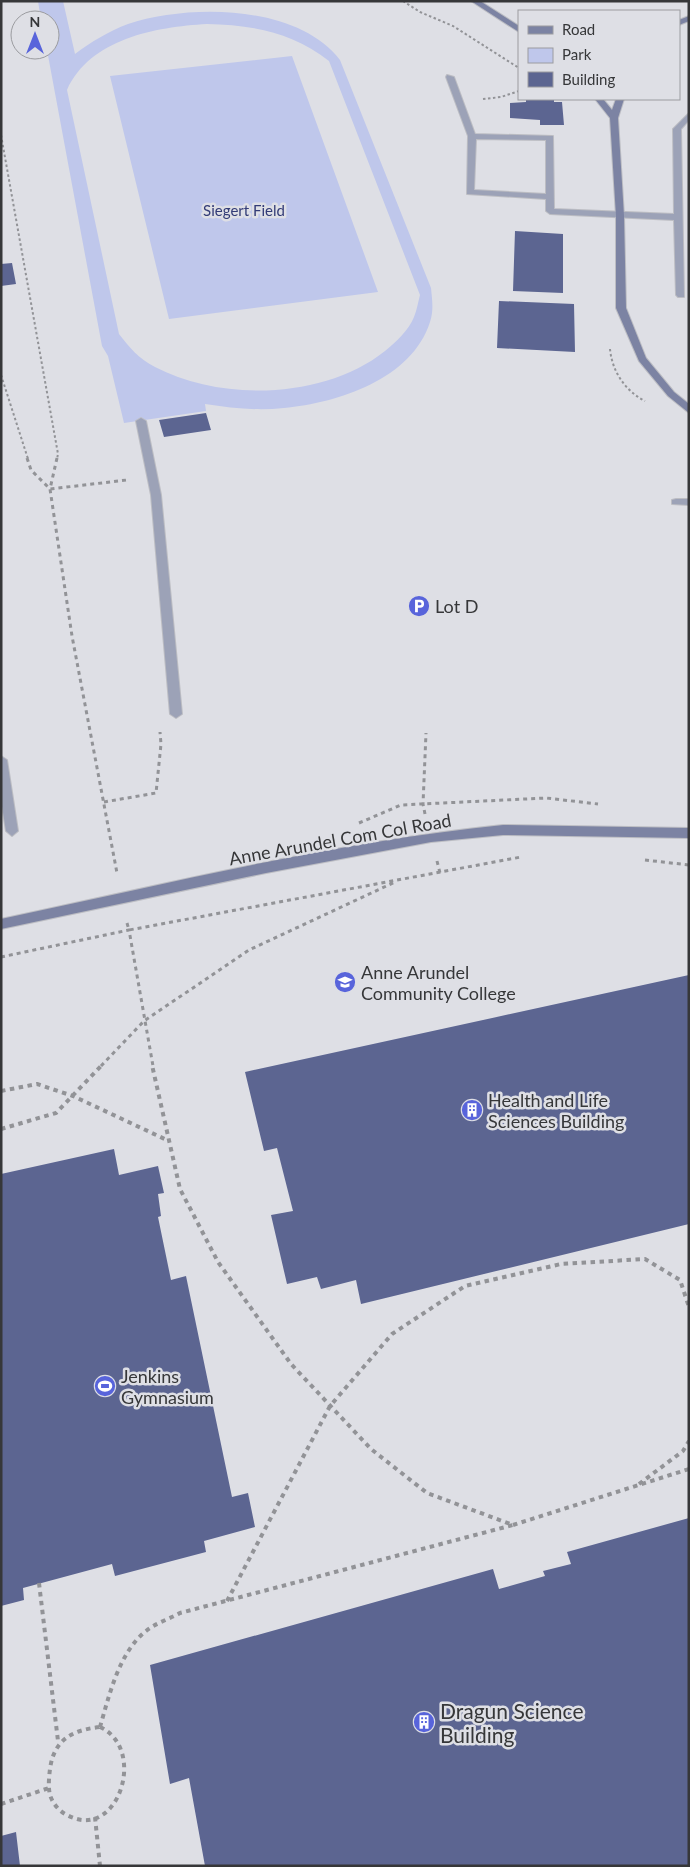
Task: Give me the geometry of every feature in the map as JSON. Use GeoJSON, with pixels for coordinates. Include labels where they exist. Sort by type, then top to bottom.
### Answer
{"type":"FeatureCollection","features":[{"type":"Feature","properties":{"kind":"street"},"geometry":{"type":"LineString","coordinates":[[474,2],[518,29]]}},
{"type":"Feature","properties":{"kind":"street"},"geometry":{"type":"LineString","coordinates":[[601,100],[614,118]]}},
{"type":"Feature","properties":{"kind":"street"},"geometry":{"type":"LineString","coordinates":[[620,100],[614,118],[620,216],[621,308],[642,359],[671,394],[689,410]]}},
{"type":"Feature","properties":{"kind":"street","name":"Anne Arundel Com Col Road"},"geometry":{"type":"LineString","coordinates":[[1,924],[123,900],[266,868],[431,837],[503,830],[689,832]]}},
{"type":"Feature","properties":{"kind":"lane"},"geometry":{"type":"LineString","coordinates":[[450,77],[472,136],[470,192],[550,197]]}},
{"type":"Feature","properties":{"kind":"lane"},"geometry":{"type":"LineString","coordinates":[[682,296],[678,216],[677,129],[689,115]]}},
{"type":"Feature","properties":{"kind":"lane"},"geometry":{"type":"LineString","coordinates":[[472,136],[550,138],[550,211],[620,216],[678,216]]}},
{"type":"Feature","properties":{"kind":"lane"},"geometry":{"type":"LineString","coordinates":[[141,421],[156,495],[176,714]]}},
{"type":"Feature","properties":{"kind":"lane"},"geometry":{"type":"LineString","coordinates":[[676,502],[689,502]]}},
{"type":"Feature","properties":{"kind":"lane"},"geometry":{"type":"LineString","coordinates":[[1,760],[12,831]]}},
{"type":"Feature","properties":{"kind":"path"},"geometry":{"type":"LineString","coordinates":[[403,1],[420,12],[453,26],[518,67]]}},
{"type":"Feature","properties":{"kind":"path"},"geometry":{"type":"LineString","coordinates":[[460,101],[501,97],[518,91]]}},
{"type":"Feature","properties":{"kind":"path"},"geometry":{"type":"LineString","coordinates":[[1,134],[58,454],[50,489],[72,636],[129,930],[144,1021],[180,1189],[218,1262],[291,1364],[371,1449],[427,1493],[514,1525]]}},
{"type":"Feature","properties":{"kind":"path"},"geometry":{"type":"LineString","coordinates":[[1,375],[31,470],[50,489]]}},
{"type":"Feature","properties":{"kind":"path"},"geometry":{"type":"LineString","coordinates":[[50,489],[137,479]]}},
{"type":"Feature","properties":{"kind":"path"},"geometry":{"type":"LineString","coordinates":[[104,802],[156,793],[161,744],[159,724]]}},
{"type":"Feature","properties":{"kind":"path"},"geometry":{"type":"LineString","coordinates":[[426,733],[423,804],[440,872]]}},
{"type":"Feature","properties":{"kind":"path"},"geometry":{"type":"LineString","coordinates":[[1,957],[129,930],[523,857]]}},
{"type":"Feature","properties":{"kind":"path"},"geometry":{"type":"LineString","coordinates":[[644,860],[689,865]]}},
{"type":"Feature","properties":{"kind":"path"},"geometry":{"type":"LineString","coordinates":[[1,1129],[56,1113],[144,1021],[249,950],[401,880]]}},
{"type":"Feature","properties":{"kind":"path"},"geometry":{"type":"LineString","coordinates":[[1,1091],[37,1084],[73,1096],[169,1141]]}},
{"type":"Feature","properties":{"kind":"path"},"geometry":{"type":"LineString","coordinates":[[227,1601],[330,1406],[392,1334],[465,1286],[561,1264],[645,1259],[680,1280],[689,1307]]}},
{"type":"Feature","properties":{"kind":"path"},"geometry":{"type":"LineString","coordinates":[[637,1486],[683,1451],[689,1441]]}},
{"type":"Feature","properties":{"kind":"path"},"geometry":{"type":"LineString","coordinates":[[100,1727],[110,1691],[122,1666],[143,1633],[180,1613],[514,1525],[689,1469]]}},
{"type":"Feature","properties":{"kind":"path"},"geometry":{"type":"LineString","coordinates":[[39,1583],[58,1741],[49,1767],[49,1788],[53,1804],[60,1813],[80,1820],[107,1812],[117,1799],[123,1785],[121,1746],[113,1734],[100,1727],[71,1732],[58,1741]]}},
{"type":"Feature","properties":{"kind":"path"},"geometry":{"type":"LineString","coordinates":[[1,1804],[49,1788]]}},
{"type":"Feature","properties":{"kind":"path"},"geometry":{"type":"LineString","coordinates":[[95,1817],[100,1866]]}},
{"type":"Feature","properties":{"kind":"green space"},"geometry":{"type":"Polygon","coordinates":[[[38,1],[63,1],[75,54],[100,37],[128,24],[181,13],[241,14],[270,19],[297,28],[321,42],[340,60],[431,288],[431,318],[421,342],[407,359],[390,373],[349,394],[327,400],[284,408],[264,409],[234,408],[205,404],[206,411],[124,423],[108,356],[102,346],[49,60],[60,60],[60,10],[39,10],[38,1]],[[207,24],[166,28],[126,39],[108,47],[91,59],[77,73],[67,90],[119,334],[127,344],[144,360],[155,367],[182,378],[211,386],[241,390],[273,390],[304,386],[333,379],[361,367],[385,351],[398,340],[412,322],[420,295],[329,61],[301,43],[286,37],[256,28],[207,24]]]}},
{"type":"Feature","properties":{"kind":"green space","name":"Siegert Field"},"geometry":{"type":"Polygon","coordinates":[[[292,56],[378,292],[169,319],[110,76],[292,56]]]}},
{"type":"Feature","properties":{"kind":"building"},"geometry":{"type":"Polygon","coordinates":[[[526,100],[554,100],[554,102],[562,102],[564,125],[540,125],[540,120],[510,118],[510,103],[526,102],[526,100]]]}},
{"type":"Feature","properties":{"kind":"building"},"geometry":{"type":"Polygon","coordinates":[[[515,231],[563,234],[563,293],[513,291],[515,231]]]}},
{"type":"Feature","properties":{"kind":"building"},"geometry":{"type":"Polygon","coordinates":[[[12,263],[16,284],[1,286],[1,264],[12,263]]]}},
{"type":"Feature","properties":{"kind":"building"},"geometry":{"type":"Polygon","coordinates":[[[499,301],[574,304],[575,352],[497,348],[499,301]]]}},
{"type":"Feature","properties":{"kind":"building"},"geometry":{"type":"Polygon","coordinates":[[[206,413],[211,430],[164,437],[159,420],[206,413]]]}},
{"type":"Feature","properties":{"kind":"building","name":"Health and Life Sciences Building"},"geometry":{"type":"Polygon","coordinates":[[[689,975],[689,1224],[361,1304],[356,1280],[321,1289],[317,1277],[287,1284],[271,1215],[293,1211],[277,1148],[264,1151],[245,1072],[689,975]]]}},
{"type":"Feature","properties":{"kind":"building","name":"Jenkins Gymnasium"},"geometry":{"type":"Polygon","coordinates":[[[114,1149],[119,1175],[158,1166],[164,1193],[158,1194],[161,1216],[158,1217],[171,1280],[186,1276],[232,1497],[248,1493],[255,1527],[204,1541],[206,1552],[115,1576],[112,1564],[23,1588],[24,1600],[1,1606],[1,1174],[114,1149]]]}},
{"type":"Feature","properties":{"kind":"building","name":"Dragun Science Building"},"geometry":{"type":"Polygon","coordinates":[[[689,1518],[689,1866],[205,1866],[189,1778],[170,1784],[150,1665],[493,1569],[499,1589],[545,1576],[543,1571],[571,1564],[567,1552],[689,1518]]]}},
{"type":"Feature","properties":{"kind":"building"},"geometry":{"type":"Polygon","coordinates":[[[16,1832],[20,1866],[1,1866],[1,1836],[16,1832]]]}},
{"type":"Feature","properties":{"kind":"place","name":"Lot D"},"geometry":{"type":"Point","coordinates":[419,606]}},
{"type":"Feature","properties":{"kind":"place","name":"Anne Arundel Community College"},"geometry":{"type":"Point","coordinates":[345,982]}},
{"type":"Feature","properties":{"kind":"place","name":"Health and Life Sciences Building"},"geometry":{"type":"Point","coordinates":[472,1110]}},
{"type":"Feature","properties":{"kind":"place","name":"Jenkins Gymnasium"},"geometry":{"type":"Point","coordinates":[105,1386]}},
{"type":"Feature","properties":{"kind":"place","name":"Dragun Science Building"},"geometry":{"type":"Point","coordinates":[424,1722]}}]}
